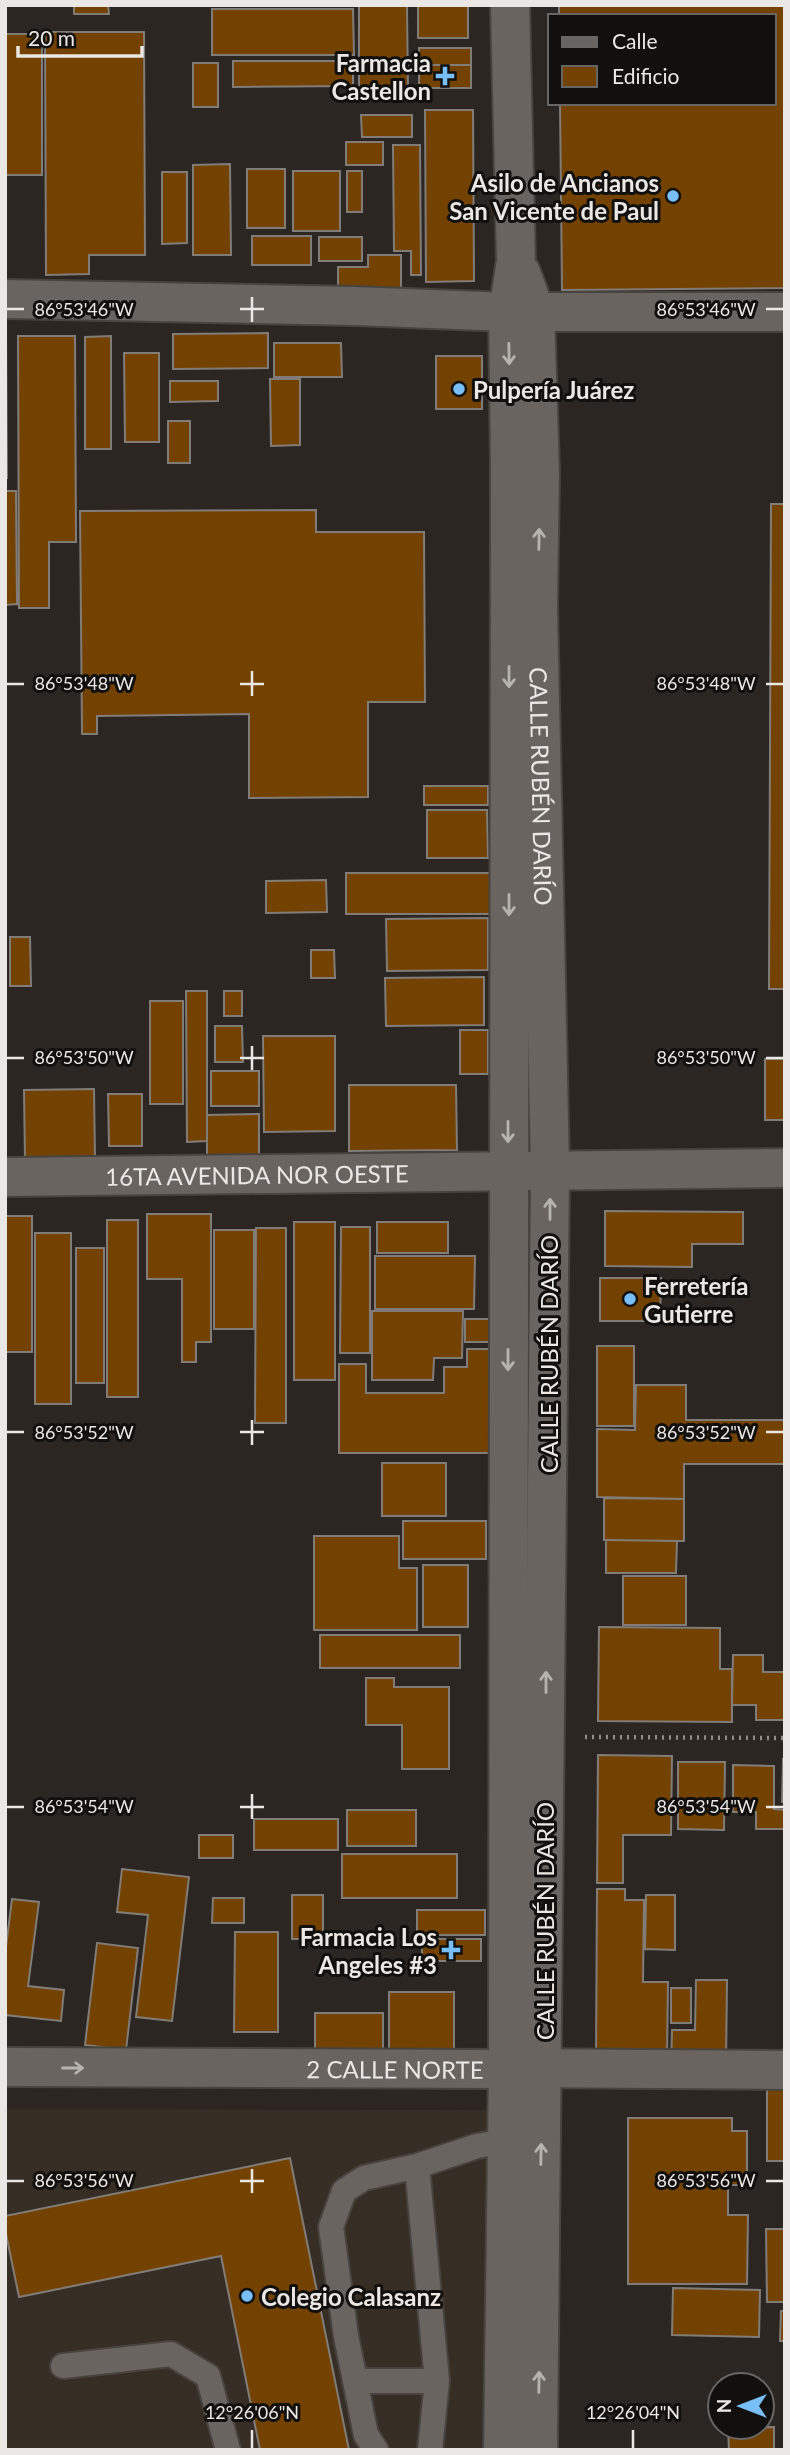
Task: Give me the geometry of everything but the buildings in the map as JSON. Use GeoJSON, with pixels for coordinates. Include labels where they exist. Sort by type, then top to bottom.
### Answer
{"type":"FeatureCollection","features":[{"type":"Feature","properties":{"kind":"street","name":"CALLE RUBÉN DARÍO"},"geometry":{"type":"LineString","coordinates":[[503,2450],[505,2141],[525,2068],[545,1737],[550,1169],[538,607],[540,473],[516,261],[510,5]]}},
{"type":"Feature","properties":{"kind":"street"},"geometry":{"type":"LineString","coordinates":[[5,299],[522,312],[785,312]]}},
{"type":"Feature","properties":{"kind":"street","name":"CALLE RUBÉN DARÍO"},"geometry":{"type":"LineString","coordinates":[[522,312],[510,467],[508,1742],[525,2068],[538,2450]]}},
{"type":"Feature","properties":{"kind":"street","name":"16TA AVENIDA NOR OESTE"},"geometry":{"type":"LineString","coordinates":[[5,1177],[785,1168]]}},
{"type":"Feature","properties":{"kind":"street"},"geometry":{"type":"LineString","coordinates":[[508,1742],[545,1737]]}},
{"type":"Feature","properties":{"kind":"street","name":"2 CALLE NORTE"},"geometry":{"type":"LineString","coordinates":[[5,2067],[785,2070]]}},
{"type":"Feature","properties":{"kind":"lane"},"geometry":{"type":"LineString","coordinates":[[376,2450],[366,2435],[355,2381],[331,2227],[344,2190],[363,2178],[417,2166],[477,2146],[505,2141]]}},
{"type":"Feature","properties":{"kind":"lane"},"geometry":{"type":"LineString","coordinates":[[417,2166],[437,2381],[430,2450]]}},
{"type":"Feature","properties":{"kind":"lane"},"geometry":{"type":"LineString","coordinates":[[63,2366],[171,2354],[208,2376],[229,2450]]}},
{"type":"Feature","properties":{"kind":"lane"},"geometry":{"type":"LineString","coordinates":[[355,2381],[437,2381]]}},
{"type":"Feature","properties":{"kind":"path"},"geometry":{"type":"LineString","coordinates":[[545,1737],[785,1738]]}},
{"type":"Feature","properties":{"kind":"shaded area","name":"Colegio Calasanz"},"geometry":{"type":"Polygon","coordinates":[[[5,2109],[493,2110],[486,2450],[5,2450],[5,2109]]]}},
{"type":"Feature","properties":{"kind":"place","name":"Farmacia Castellon"},"geometry":{"type":"Point","coordinates":[445,76]}},
{"type":"Feature","properties":{"kind":"place","name":"Asilo de Ancianos San Vicente de Paul"},"geometry":{"type":"Point","coordinates":[673,196]}},
{"type":"Feature","properties":{"kind":"place","name":"Pulpería Juárez"},"geometry":{"type":"Point","coordinates":[459,389]}},
{"type":"Feature","properties":{"kind":"place","name":"Ferretería Gutierre"},"geometry":{"type":"Point","coordinates":[630,1299]}},
{"type":"Feature","properties":{"kind":"place","name":"Farmacia Los Angeles #3"},"geometry":{"type":"Point","coordinates":[451,1950]}},
{"type":"Feature","properties":{"kind":"place","name":"Colegio Calasanz"},"geometry":{"type":"Point","coordinates":[247,2296]}}]}
